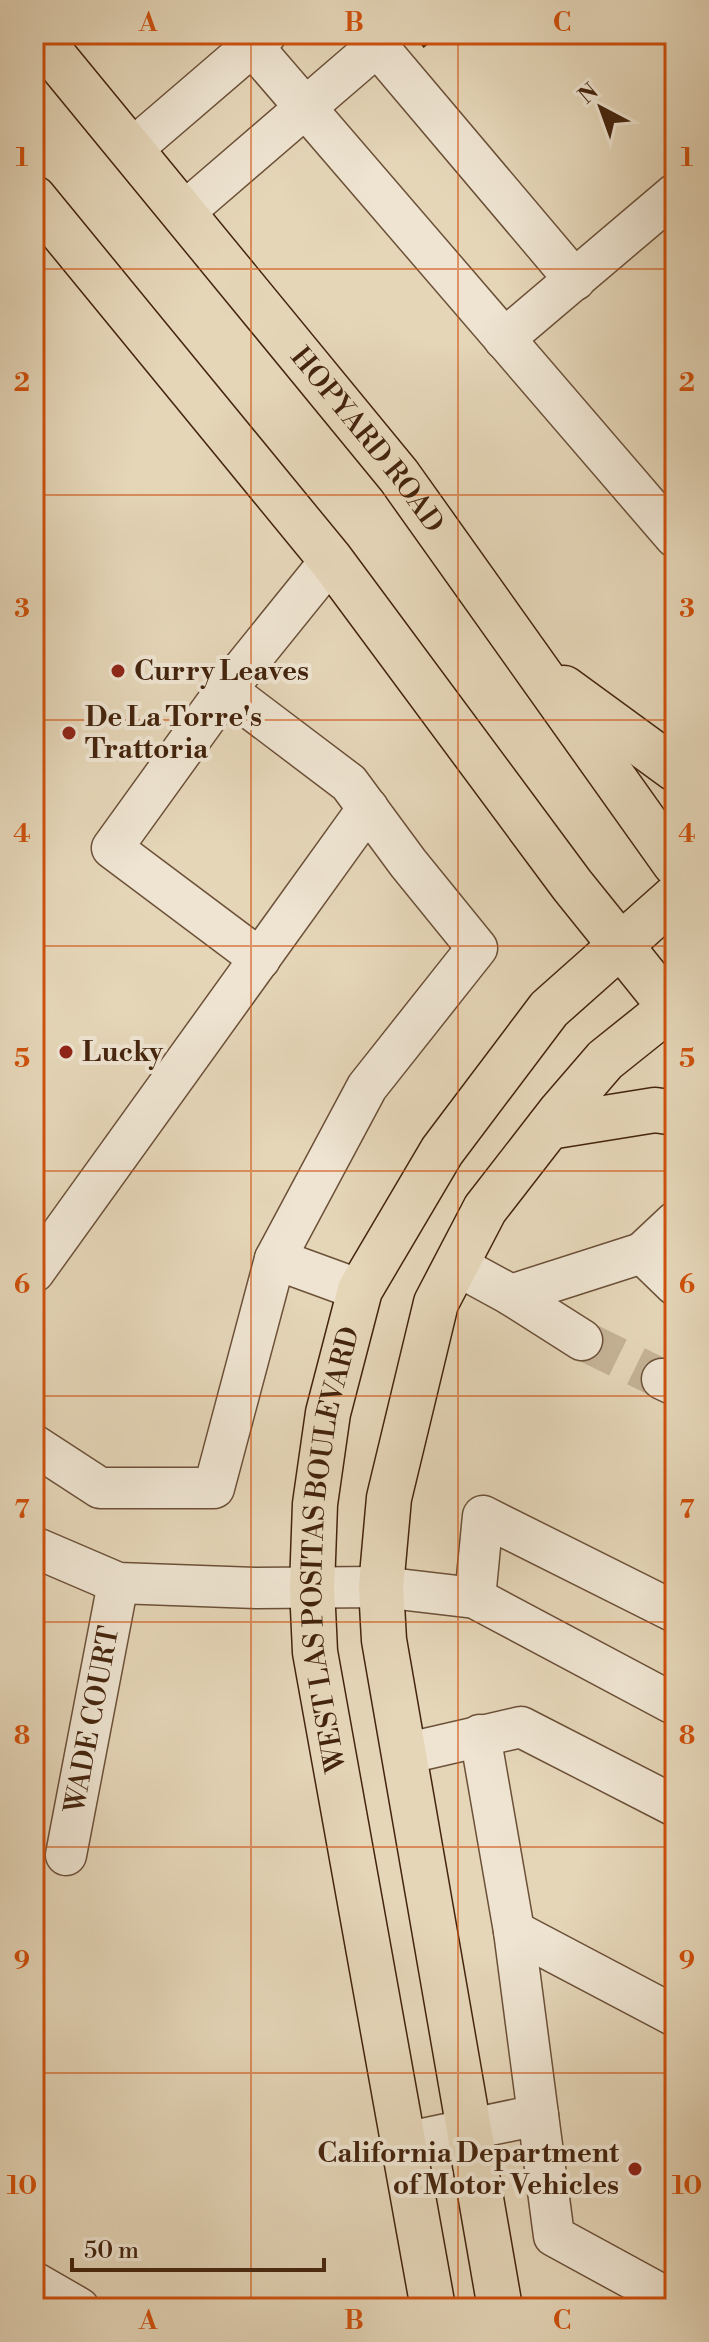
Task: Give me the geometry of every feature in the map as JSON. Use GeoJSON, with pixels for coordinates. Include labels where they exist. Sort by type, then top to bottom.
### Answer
{"type":"FeatureCollection","features":[{"type":"Feature","properties":{"kind":"main road","name":"HOPYARD ROAD"},"geometry":{"type":"LineString","coordinates":[[36,34],[399,476],[675,864]]}},
{"type":"Feature","properties":{"kind":"main road"},"geometry":{"type":"LineString","coordinates":[[34,198],[331,560],[572,885],[674,1009]]}},
{"type":"Feature","properties":{"kind":"main road"},"geometry":{"type":"LineString","coordinates":[[535,667],[675,769]]}},
{"type":"Feature","properties":{"kind":"main road","name":"WEST LAS POSITAS BOULEVARD"},"geometry":{"type":"LineString","coordinates":[[433,2308],[315,1652],[312,1587],[315,1504],[328,1413],[360,1290],[442,1151],[540,1021],[675,897]]}},
{"type":"Feature","properties":{"kind":"main road","name":"WEST LAS POSITAS BOULEVARD"},"geometry":{"type":"LineString","coordinates":[[500,2308],[384,1640],[381,1587],[389,1498],[436,1303],[485,1209],[605,1060],[674,1009]]}},
{"type":"Feature","properties":{"kind":"main road"},"geometry":{"type":"LineString","coordinates":[[549,1127],[655,1110],[675,1113]]}},
{"type":"Feature","properties":{"kind":"street"},"geometry":{"type":"LineString","coordinates":[[131,150],[254,38],[306,108],[675,537]]}},
{"type":"Feature","properties":{"kind":"street"},"geometry":{"type":"LineString","coordinates":[[183,213],[306,108],[372,40],[575,280]]}},
{"type":"Feature","properties":{"kind":"street"},"geometry":{"type":"LineString","coordinates":[[504,339],[675,194]]}},
{"type":"Feature","properties":{"kind":"street"},"geometry":{"type":"LineString","coordinates":[[260,959],[112,848],[226,690],[331,560]]}},
{"type":"Feature","properties":{"kind":"street"},"geometry":{"type":"LineString","coordinates":[[34,1445],[100,1488],[214,1488],[275,1259],[367,1087],[477,948],[349,783],[226,690]]}},
{"type":"Feature","properties":{"kind":"street"},"geometry":{"type":"LineString","coordinates":[[34,1272],[368,808]]}},
{"type":"Feature","properties":{"kind":"street"},"geometry":{"type":"LineString","coordinates":[[511,1295],[642,1253],[675,1222]]}},
{"type":"Feature","properties":{"kind":"street"},"geometry":{"type":"LineString","coordinates":[[642,1253],[675,1285]]}},
{"type":"Feature","properties":{"kind":"street"},"geometry":{"type":"LineString","coordinates":[[275,1259],[360,1290]]}},
{"type":"Feature","properties":{"kind":"street"},"geometry":{"type":"LineString","coordinates":[[456,1265],[582,1340]]}},
{"type":"Feature","properties":{"kind":"street"},"geometry":{"type":"LineString","coordinates":[[475,1598],[483,1516],[675,1612]]}},
{"type":"Feature","properties":{"kind":"street"},"geometry":{"type":"LineString","coordinates":[[34,1547],[118,1583],[381,1587],[475,1598],[672,1703],[675,1697]]}},
{"type":"Feature","properties":{"kind":"street","name":"WADE COURT"},"geometry":{"type":"LineString","coordinates":[[66,1855],[118,1583]]}},
{"type":"Feature","properties":{"kind":"street"},"geometry":{"type":"LineString","coordinates":[[404,1754],[521,1727],[675,1806]]}},
{"type":"Feature","properties":{"kind":"street"},"geometry":{"type":"LineString","coordinates":[[480,1735],[514,1931],[554,2236],[675,2302]]}},
{"type":"Feature","properties":{"kind":"street"},"geometry":{"type":"LineString","coordinates":[[514,1931],[675,2016]]}},
{"type":"Feature","properties":{"kind":"street"},"geometry":{"type":"LineString","coordinates":[[403,2143],[538,2115]]}},
{"type":"Feature","properties":{"kind":"street"},"geometry":{"type":"LineString","coordinates":[[34,2282],[79,2308]]}},
{"type":"Feature","properties":{"kind":"tunnel"},"geometry":{"type":"LineString","coordinates":[[582,1340],[662,1379]]}},
{"type":"Feature","properties":{"kind":"place","name":"Curry Leaves"},"geometry":{"type":"Point","coordinates":[118,671]}},
{"type":"Feature","properties":{"kind":"place","name":"De La Torre's Trattoria"},"geometry":{"type":"Point","coordinates":[69,733]}},
{"type":"Feature","properties":{"kind":"place","name":"Lucky"},"geometry":{"type":"Point","coordinates":[66,1052]}},
{"type":"Feature","properties":{"kind":"place","name":"California Department of Motor Vehicles"},"geometry":{"type":"Point","coordinates":[635,2169]}}]}
